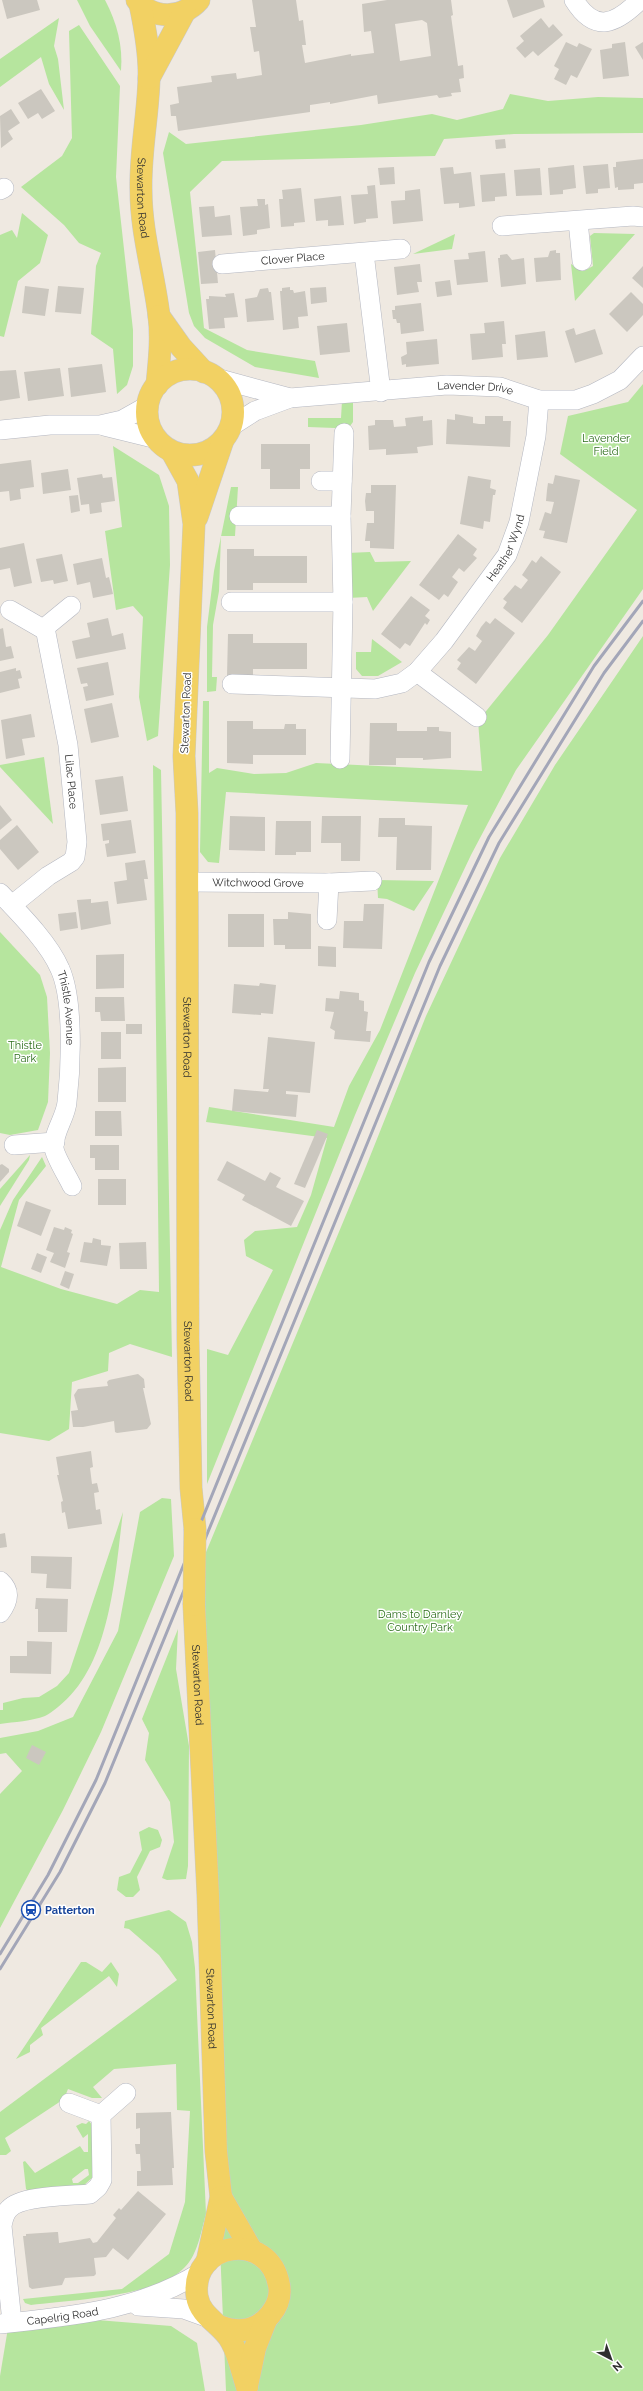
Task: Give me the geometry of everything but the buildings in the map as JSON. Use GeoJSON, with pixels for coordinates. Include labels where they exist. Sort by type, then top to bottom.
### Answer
{"type":"FeatureCollection","features":[{"type":"Feature","properties":{"kind":"main road"},"geometry":{"type":"LineString","coordinates":[[138,2],[150,11],[161,15],[173,15],[192,6]]}},
{"type":"Feature","properties":{"kind":"main road","name":"Stewarton Road"},"geometry":{"type":"LineString","coordinates":[[138,2],[144,24],[149,78],[140,192],[148,256],[159,316],[160,355],[157,385],[148,406],[147,417],[151,432],[164,445],[188,481],[194,524],[184,756],[187,882],[188,1340],[192,1488],[195,1529],[194,1605],[208,1895],[216,2151],[221,2198],[204,2267],[197,2284],[197,2296],[202,2308],[231,2341],[247,2389]]}},
{"type":"Feature","properties":{"kind":"main road","name":"Stewarton Road"},"geometry":{"type":"LineString","coordinates":[[149,78],[192,6]]}},
{"type":"Feature","properties":{"kind":"main road","name":"Stewarton Road"},"geometry":{"type":"LineString","coordinates":[[159,316],[181,347],[225,388],[231,400],[233,414],[194,524]]}},
{"type":"Feature","properties":{"kind":"main road"},"geometry":{"type":"LineString","coordinates":[[157,385],[165,378],[177,372],[191,370],[210,375]]}},
{"type":"Feature","properties":{"kind":"main road"},"geometry":{"type":"LineString","coordinates":[[164,445],[186,455],[200,454],[227,434]]}},
{"type":"Feature","properties":{"kind":"main road","name":"Stewarton Road"},"geometry":{"type":"LineString","coordinates":[[221,2198],[252,2250],[263,2256],[272,2265],[277,2276],[279,2288],[273,2311],[266,2320],[255,2348],[247,2389]]}},
{"type":"Feature","properties":{"kind":"main road"},"geometry":{"type":"LineString","coordinates":[[204,2267],[217,2254],[229,2249],[241,2248],[252,2250]]}},
{"type":"Feature","properties":{"kind":"main road"},"geometry":{"type":"LineString","coordinates":[[214,2322],[231,2330],[244,2330],[256,2327],[266,2320]]}},
{"type":"Feature","properties":{"kind":"street"},"geometry":{"type":"LineString","coordinates":[[574,0],[589,17],[596,22],[608,22],[626,15],[640,0]]}},
{"type":"Feature","properties":{"kind":"street"},"geometry":{"type":"LineString","coordinates":[[502,226],[633,216],[643,217]]}},
{"type":"Feature","properties":{"kind":"street"},"geometry":{"type":"LineString","coordinates":[[578,221],[582,261]]}},
{"type":"Feature","properties":{"kind":"street","name":"Clover Place"},"geometry":{"type":"LineString","coordinates":[[222,264],[401,249]]}},
{"type":"Feature","properties":{"kind":"street"},"geometry":{"type":"LineString","coordinates":[[364,253],[381,392]]}},
{"type":"Feature","properties":{"kind":"street","name":"Lavender Drive"},"geometry":{"type":"LineString","coordinates":[[227,434],[255,411],[290,398],[381,392],[447,385],[500,386],[539,400],[576,400],[593,394],[620,380],[643,356]]}},
{"type":"Feature","properties":{"kind":"street","name":"Lavender Drive"},"geometry":{"type":"LineString","coordinates":[[210,375],[290,398]]}},
{"type":"Feature","properties":{"kind":"street","name":"Heather Wynd"},"geometry":{"type":"LineString","coordinates":[[232,684],[387,688],[402,684],[417,672],[444,641],[507,555],[519,522],[536,436],[539,400]]}},
{"type":"Feature","properties":{"kind":"street"},"geometry":{"type":"LineString","coordinates":[[0,430],[50,425],[100,425],[122,420],[148,406]]}},
{"type":"Feature","properties":{"kind":"street"},"geometry":{"type":"LineString","coordinates":[[100,425],[164,445]]}},
{"type":"Feature","properties":{"kind":"street"},"geometry":{"type":"LineString","coordinates":[[340,759],[344,602],[341,516],[344,433]]}},
{"type":"Feature","properties":{"kind":"street"},"geometry":{"type":"LineString","coordinates":[[321,481],[342,481]]}},
{"type":"Feature","properties":{"kind":"street"},"geometry":{"type":"LineString","coordinates":[[239,516],[341,516]]}},
{"type":"Feature","properties":{"kind":"street"},"geometry":{"type":"LineString","coordinates":[[231,602],[344,602]]}},
{"type":"Feature","properties":{"kind":"street"},"geometry":{"type":"LineString","coordinates":[[10,610],[43,629],[71,606]]}},
{"type":"Feature","properties":{"kind":"street","name":"Lilac Place"},"geometry":{"type":"LineString","coordinates":[[6,899],[48,876],[71,862],[75,857],[77,842],[68,745],[51,653],[43,629]]}},
{"type":"Feature","properties":{"kind":"street"},"geometry":{"type":"LineString","coordinates":[[417,672],[477,717]]}},
{"type":"Feature","properties":{"kind":"street","name":"Witchwood Grove"},"geometry":{"type":"LineString","coordinates":[[187,882],[329,883],[372,881]]}},
{"type":"Feature","properties":{"kind":"street"},"geometry":{"type":"LineString","coordinates":[[327,920],[329,883]]}},
{"type":"Feature","properties":{"kind":"street","name":"Thistle Avenue"},"geometry":{"type":"LineString","coordinates":[[6,899],[54,956],[61,970],[69,1007],[69,1084],[66,1111],[55,1142]]}},
{"type":"Feature","properties":{"kind":"street"},"geometry":{"type":"LineString","coordinates":[[14,1145],[55,1142],[54,1149],[72,1186]]}},
{"type":"Feature","properties":{"kind":"street"},"geometry":{"type":"LineString","coordinates":[[0,1581],[6,1586],[9,1595],[5,1606],[0,1613]]}},
{"type":"Feature","properties":{"kind":"street"},"geometry":{"type":"LineString","coordinates":[[6,2323],[2,2226],[4,2216],[9,2208],[21,2201],[90,2194],[98,2187],[102,2180],[101,2115],[126,2092]]}},
{"type":"Feature","properties":{"kind":"street"},"geometry":{"type":"LineString","coordinates":[[69,2103],[101,2115]]}},
{"type":"Feature","properties":{"kind":"street","name":"Capelrig Road"},"geometry":{"type":"LineString","coordinates":[[6,2323],[72,2317],[124,2306],[160,2294],[204,2267]]}},
{"type":"Feature","properties":{"kind":"street","name":"Capelrig Road"},"geometry":{"type":"LineString","coordinates":[[124,2306],[181,2309],[214,2322]]}},
{"type":"Feature","properties":{"kind":"green space"},"geometry":{"type":"Polygon","coordinates":[[[77,0],[105,0],[113,17],[118,34],[121,52],[121,71],[90,26],[77,0]]]}},
{"type":"Feature","properties":{"kind":"green space"},"geometry":{"type":"Polygon","coordinates":[[[59,18],[54,46],[58,59],[64,110],[49,84],[41,57],[0,87],[0,59],[59,18]]]}},
{"type":"Feature","properties":{"kind":"green space"},"geometry":{"type":"Polygon","coordinates":[[[79,25],[120,86],[116,177],[133,330],[133,366],[127,385],[117,394],[113,349],[91,334],[96,266],[101,253],[79,243],[64,225],[21,187],[62,156],[72,138],[69,31],[79,25]]]}},
{"type":"Feature","properties":{"kind":"green space"},"geometry":{"type":"Polygon","coordinates":[[[510,94],[548,101],[598,97],[643,98],[643,133],[514,134],[444,139],[435,156],[222,161],[190,192],[204,328],[247,350],[315,361],[319,378],[255,367],[205,338],[194,326],[189,313],[163,153],[169,132],[186,144],[361,125],[432,114],[457,120],[503,109],[510,94]]]}},
{"type":"Feature","properties":{"kind":"green space"},"geometry":{"type":"Polygon","coordinates":[[[22,213],[48,235],[40,263],[18,281],[4,337],[0,336],[0,235],[12,230],[17,238],[22,213]]]}},
{"type":"Feature","properties":{"kind":"green space"},"geometry":{"type":"Polygon","coordinates":[[[594,233],[635,234],[575,301],[571,264],[584,271],[593,266],[590,236],[594,233]]]}},
{"type":"Feature","properties":{"kind":"green space"},"geometry":{"type":"Polygon","coordinates":[[[455,234],[452,249],[413,254],[455,234]]]}},
{"type":"Feature","properties":{"kind":"green space","name":"Lavender Field"},"geometry":{"type":"Polygon","coordinates":[[[643,384],[643,589],[516,770],[471,855],[415,973],[355,1115],[207,1484],[207,1349],[228,1355],[273,1270],[246,1256],[244,1240],[255,1231],[297,1227],[311,1195],[327,1138],[206,1122],[209,1107],[334,1127],[349,1086],[380,1030],[468,805],[226,792],[219,863],[208,862],[200,852],[203,701],[209,701],[209,773],[217,768],[254,774],[286,773],[316,763],[482,771],[478,721],[548,635],[637,510],[560,454],[568,416],[628,402],[643,384]]]}},
{"type":"Feature","properties":{"kind":"green space"},"geometry":{"type":"Polygon","coordinates":[[[353,400],[353,422],[350,426],[335,428],[308,427],[308,418],[341,418],[342,401],[353,400]]]}},
{"type":"Feature","properties":{"kind":"green space"},"geometry":{"type":"Polygon","coordinates":[[[113,446],[159,475],[169,506],[170,565],[158,736],[147,741],[139,697],[143,617],[133,606],[116,610],[105,531],[122,527],[113,446]]]}},
{"type":"Feature","properties":{"kind":"green space"},"geometry":{"type":"Polygon","coordinates":[[[231,487],[238,487],[235,536],[221,536],[231,487]]]}},
{"type":"Feature","properties":{"kind":"green space"},"geometry":{"type":"Polygon","coordinates":[[[221,537],[219,591],[213,625],[212,677],[217,677],[216,691],[207,692],[207,627],[214,571],[221,537]]]}},
{"type":"Feature","properties":{"kind":"green space"},"geometry":{"type":"Polygon","coordinates":[[[370,552],[375,562],[411,561],[373,611],[367,597],[348,598],[347,553],[370,552]]]}},
{"type":"Feature","properties":{"kind":"green space","name":"Dams to Darnley Country Park"},"geometry":{"type":"Polygon","coordinates":[[[643,636],[643,2391],[226,2391],[216,2151],[204,1557],[363,1174],[426,1016],[500,858],[555,765],[643,636]]]}},
{"type":"Feature","properties":{"kind":"green space"},"geometry":{"type":"Polygon","coordinates":[[[372,639],[402,662],[378,676],[362,676],[356,669],[356,652],[371,652],[372,639]]]}},
{"type":"Feature","properties":{"kind":"green space"},"geometry":{"type":"Polygon","coordinates":[[[44,757],[53,824],[0,767],[0,765],[44,757]]]}},
{"type":"Feature","properties":{"kind":"green space"},"geometry":{"type":"Polygon","coordinates":[[[153,765],[161,770],[172,1357],[130,1344],[109,1353],[108,1371],[72,1382],[69,1429],[49,1441],[0,1433],[0,1230],[13,1200],[42,1157],[46,1166],[19,1200],[1,1267],[61,1289],[117,1304],[140,1290],[159,1292],[153,765]]]}},
{"type":"Feature","properties":{"kind":"green space"},"geometry":{"type":"Polygon","coordinates":[[[377,880],[434,881],[414,911],[387,899],[378,898],[377,880]]]}},
{"type":"Feature","properties":{"kind":"green space","name":"Thistle Park"},"geometry":{"type":"Polygon","coordinates":[[[0,932],[40,975],[47,997],[50,1053],[48,1102],[38,1130],[10,1135],[0,1133],[0,932]]]}},
{"type":"Feature","properties":{"kind":"green space"},"geometry":{"type":"Polygon","coordinates":[[[30,1155],[29,1160],[0,1206],[0,1189],[30,1155]]]}},
{"type":"Feature","properties":{"kind":"green space"},"geometry":{"type":"Polygon","coordinates":[[[162,1498],[171,1499],[174,1556],[101,1732],[63,1810],[0,1928],[0,1794],[22,1771],[6,1753],[0,1754],[0,1738],[38,1731],[73,1717],[118,1631],[140,1512],[162,1498]]]}},
{"type":"Feature","properties":{"kind":"green space"},"geometry":{"type":"Polygon","coordinates":[[[123,1512],[113,1590],[100,1644],[89,1668],[76,1689],[58,1707],[45,1716],[0,1724],[0,1710],[3,1710],[3,1703],[23,1698],[39,1697],[57,1686],[69,1673],[123,1512]]]}},
{"type":"Feature","properties":{"kind":"green space"},"geometry":{"type":"Polygon","coordinates":[[[178,1629],[176,1669],[189,1746],[188,1866],[186,1879],[167,1880],[162,1878],[174,1842],[170,1802],[145,1760],[149,1733],[142,1719],[178,1629]]]}},
{"type":"Feature","properties":{"kind":"green space"},"geometry":{"type":"Polygon","coordinates":[[[149,1827],[158,1830],[162,1840],[160,1847],[150,1851],[137,1877],[140,1890],[133,1897],[126,1897],[117,1890],[119,1877],[130,1873],[142,1850],[139,1832],[149,1827]]]}},
{"type":"Feature","properties":{"kind":"green space"},"geometry":{"type":"Polygon","coordinates":[[[169,1910],[186,1922],[192,1942],[195,1968],[206,2214],[196,2249],[185,2267],[172,2277],[155,2285],[135,2291],[90,2299],[31,2305],[25,2303],[23,2299],[122,2289],[169,2254],[185,2202],[190,2111],[177,2110],[176,2064],[114,2069],[93,2087],[102,2098],[92,2098],[68,2089],[64,2099],[5,2138],[11,2151],[6,2155],[0,2155],[0,2112],[177,1980],[159,1955],[129,1929],[124,1928],[125,1921],[169,1910]]]}},
{"type":"Feature","properties":{"kind":"green space"},"geometry":{"type":"Polygon","coordinates":[[[81,1962],[86,1962],[102,1972],[111,1962],[119,1974],[117,1987],[109,1976],[41,2028],[43,2035],[30,2045],[30,2052],[16,2059],[81,1962]]]}},
{"type":"Feature","properties":{"kind":"green space"},"geometry":{"type":"Polygon","coordinates":[[[89,2121],[93,2126],[94,2176],[82,2187],[29,2192],[26,2189],[23,2162],[25,2161],[35,2173],[80,2146],[84,2152],[88,2152],[88,2134],[83,2138],[76,2126],[82,2123],[86,2124],[89,2121]],[[85,2169],[72,2179],[73,2183],[78,2183],[89,2175],[88,2169],[85,2169]]]}},
{"type":"Feature","properties":{"kind":"green space"},"geometry":{"type":"Polygon","coordinates":[[[97,2320],[171,2326],[197,2343],[205,2391],[0,2391],[0,2376],[8,2328],[97,2320]]]}},
{"type":"Feature","properties":{"kind":"railway"},"geometry":{"type":"LineString","coordinates":[[0,1954],[48,1875],[96,1780],[429,962],[489,837],[594,666],[643,601]]}},
{"type":"Feature","properties":{"kind":"railway"},"geometry":{"type":"LineString","coordinates":[[0,1969],[60,1872],[105,1783],[440,966],[499,843],[604,673],[643,621]]}},
{"type":"Feature","properties":{"kind":"place","name":"Patterton"},"geometry":{"type":"Point","coordinates":[31,1910]}}]}
